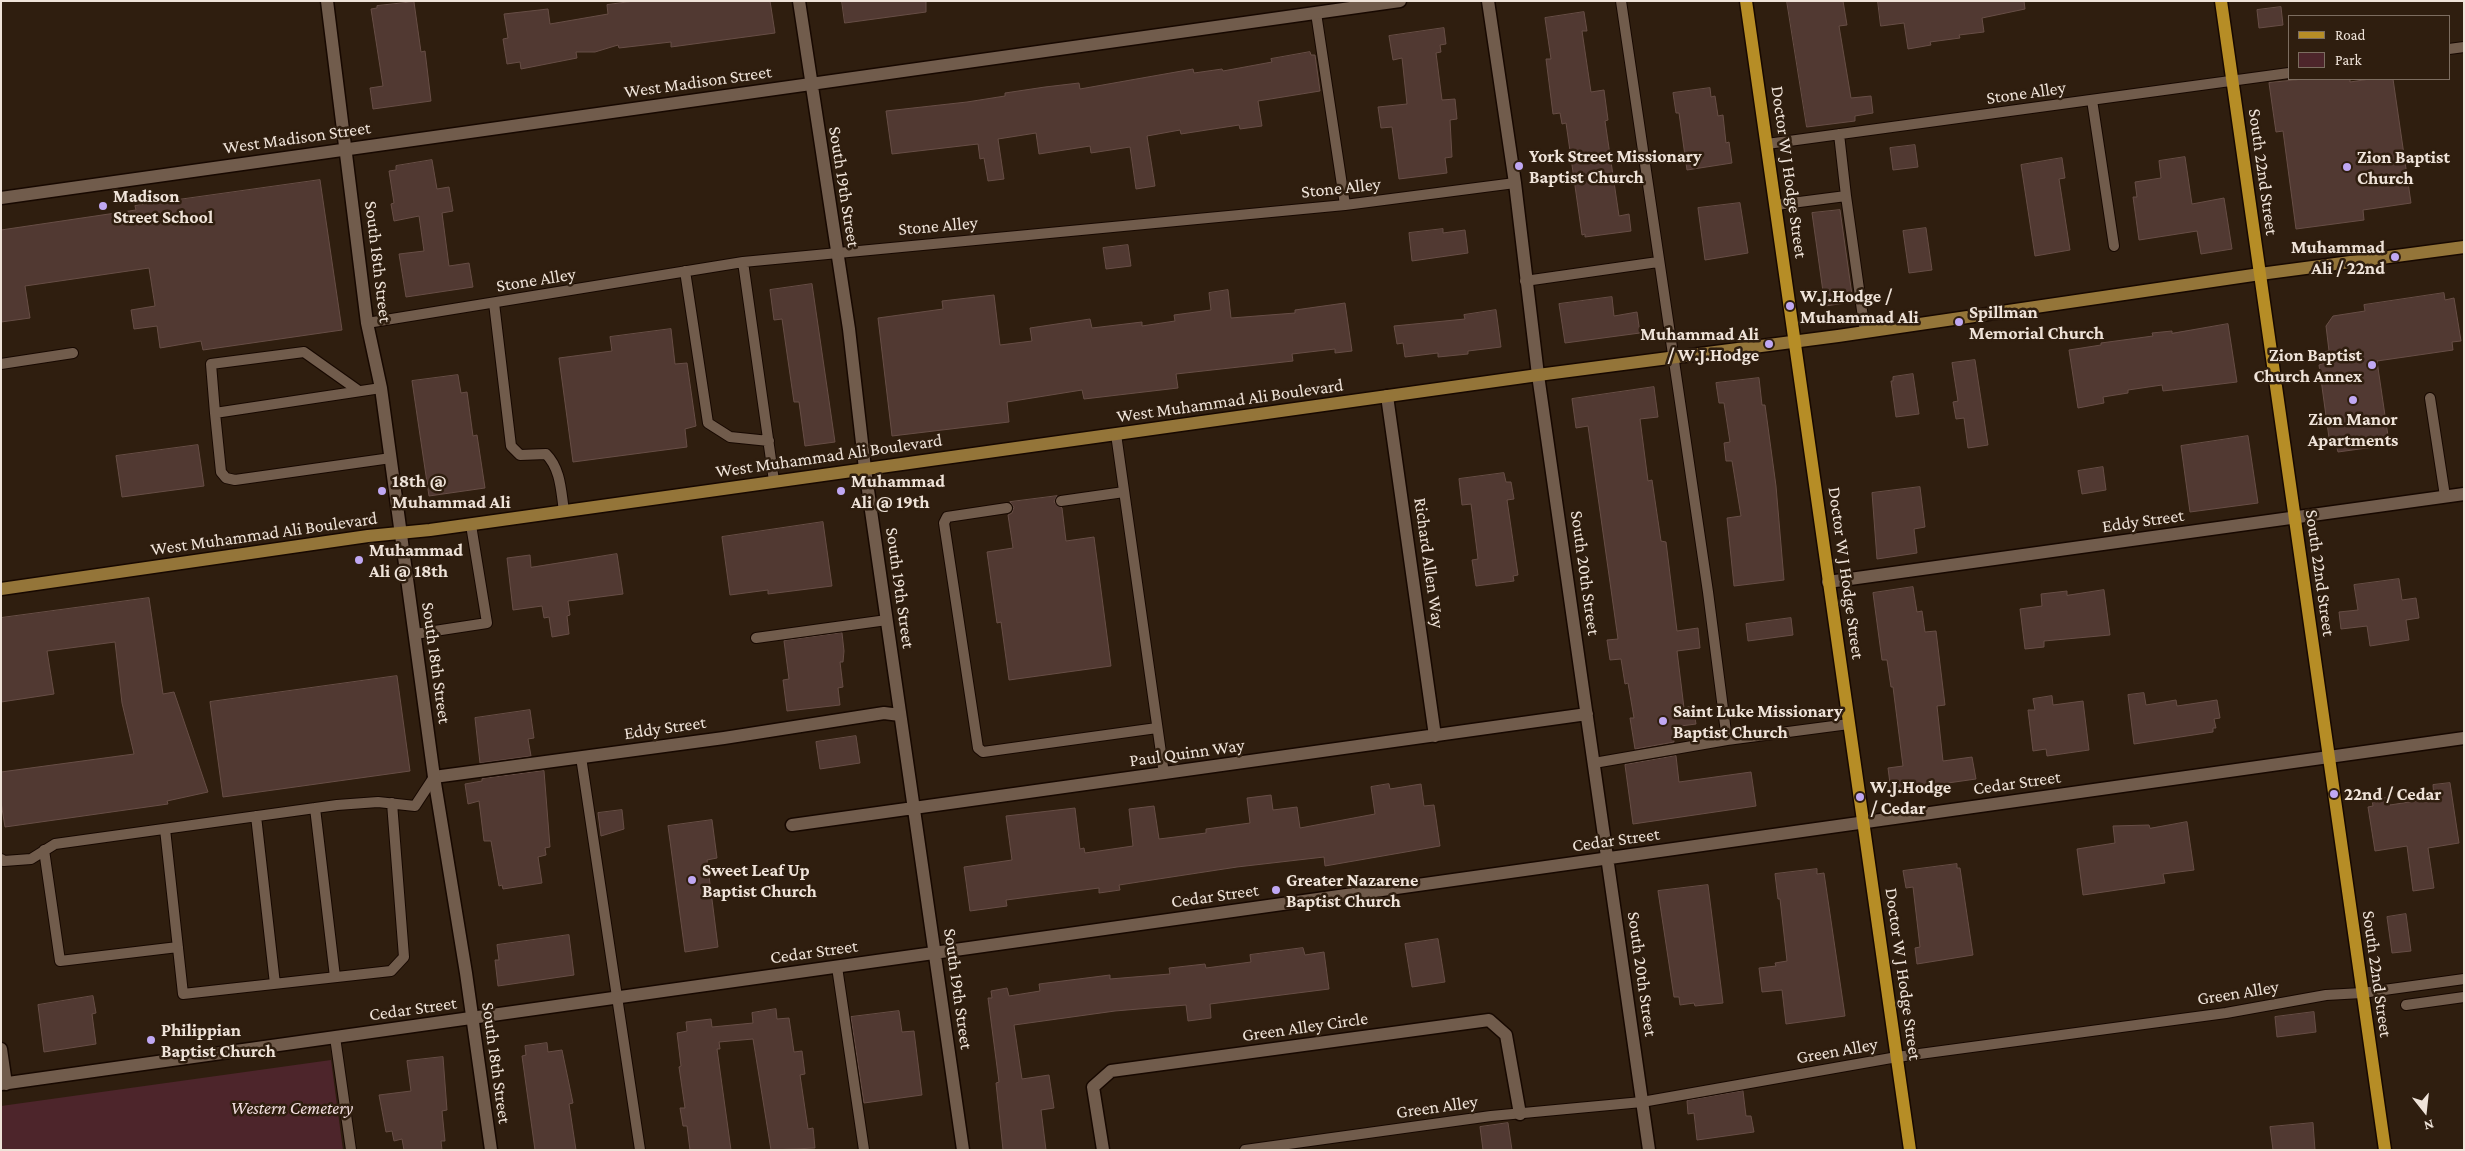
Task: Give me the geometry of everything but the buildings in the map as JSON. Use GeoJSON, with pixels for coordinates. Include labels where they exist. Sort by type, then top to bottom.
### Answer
{"type":"FeatureCollection","features":[{"type":"Feature","properties":{"kind":"main road","name":"Doctor W J Hodge Street"},"geometry":{"type":"LineString","coordinates":[[1746,1],[1910,1150]]}},
{"type":"Feature","properties":{"kind":"main road","name":"South 22nd Street"},"geometry":{"type":"LineString","coordinates":[[2221,1],[2385,1150]]}},
{"type":"Feature","properties":{"kind":"main road","name":"West Muhammad Ali Boulevard"},"geometry":{"type":"LineString","coordinates":[[1,589],[1538,375],[1865,332],[2260,274],[2464,247]]}},
{"type":"Feature","properties":{"kind":"street","name":"South 18th Street"},"geometry":{"type":"LineString","coordinates":[[327,1],[367,323],[381,388],[434,777],[491,1150]]}},
{"type":"Feature","properties":{"kind":"street","name":"South 19th Street"},"geometry":{"type":"LineString","coordinates":[[799,1],[810,84],[849,329],[866,469],[913,809],[963,1150]]}},
{"type":"Feature","properties":{"kind":"street","name":"West Madison Street"},"geometry":{"type":"LineString","coordinates":[[1,198],[1400,1]]}},
{"type":"Feature","properties":{"kind":"street","name":"South 20th Street"},"geometry":{"type":"LineString","coordinates":[[1488,1],[1515,182],[1525,281],[1538,375],[1649,1150]]}},
{"type":"Feature","properties":{"kind":"street","name":"Richard Allen Way"},"geometry":{"type":"LineString","coordinates":[[1388,396],[1435,736]]}},
{"type":"Feature","properties":{"kind":"street","name":"Eddy Street"},"geometry":{"type":"LineString","coordinates":[[1828,582],[2464,494]]}},
{"type":"Feature","properties":{"kind":"street","name":"Eddy Street"},"geometry":{"type":"LineString","coordinates":[[434,777],[884,713],[900,715]]}},
{"type":"Feature","properties":{"kind":"street","name":"Paul Quinn Way"},"geometry":{"type":"LineString","coordinates":[[792,825],[1587,714]]}},
{"type":"Feature","properties":{"kind":"street","name":"Cedar Street"},"geometry":{"type":"LineString","coordinates":[[4,1084],[2464,738]]}},
{"type":"Feature","properties":{"kind":"street","name":"Green Alley Circle"},"geometry":{"type":"LineString","coordinates":[[1103,1150],[1093,1086],[1111,1071],[1490,1020],[1506,1035],[1520,1114]]}},
{"type":"Feature","properties":{"kind":"street"},"geometry":{"type":"LineString","coordinates":[[1,1049],[4,1084]]}},
{"type":"Feature","properties":{"kind":"lane"},"geometry":{"type":"LineString","coordinates":[[1621,1],[1672,358],[1708,592],[1727,740]]}},
{"type":"Feature","properties":{"kind":"lane"},"geometry":{"type":"LineString","coordinates":[[1316,13],[1345,205]]}},
{"type":"Feature","properties":{"kind":"lane"},"geometry":{"type":"LineString","coordinates":[[2450,49],[2464,46]]}},
{"type":"Feature","properties":{"kind":"lane","name":"Stone Alley"},"geometry":{"type":"LineString","coordinates":[[1767,144],[2288,73]]}},
{"type":"Feature","properties":{"kind":"lane"},"geometry":{"type":"LineString","coordinates":[[2092,100],[2114,246]]}},
{"type":"Feature","properties":{"kind":"lane"},"geometry":{"type":"LineString","coordinates":[[1839,134],[1865,332]]}},
{"type":"Feature","properties":{"kind":"lane","name":"Stone Alley"},"geometry":{"type":"LineString","coordinates":[[367,323],[743,262],[1345,205],[1515,182]]}},
{"type":"Feature","properties":{"kind":"lane"},"geometry":{"type":"LineString","coordinates":[[1776,205],[1846,196]]}},
{"type":"Feature","properties":{"kind":"lane"},"geometry":{"type":"LineString","coordinates":[[743,262],[774,481]]}},
{"type":"Feature","properties":{"kind":"lane"},"geometry":{"type":"LineString","coordinates":[[1525,281],[1658,262]]}},
{"type":"Feature","properties":{"kind":"lane"},"geometry":{"type":"LineString","coordinates":[[685,272],[708,423],[730,437],[769,441]]}},
{"type":"Feature","properties":{"kind":"lane"},"geometry":{"type":"LineString","coordinates":[[494,303],[511,446],[520,455],[546,454],[553,461],[558,471],[564,511]]}},
{"type":"Feature","properties":{"kind":"lane"},"geometry":{"type":"LineString","coordinates":[[359,391],[304,352],[211,364],[221,472],[226,478],[236,480],[391,458]]}},
{"type":"Feature","properties":{"kind":"lane"},"geometry":{"type":"LineString","coordinates":[[1,364],[73,353]]}},
{"type":"Feature","properties":{"kind":"lane"},"geometry":{"type":"LineString","coordinates":[[215,413],[381,388]]}},
{"type":"Feature","properties":{"kind":"lane"},"geometry":{"type":"LineString","coordinates":[[2430,398],[2445,496]]}},
{"type":"Feature","properties":{"kind":"lane"},"geometry":{"type":"LineString","coordinates":[[1116,434],[1164,774]]}},
{"type":"Feature","properties":{"kind":"lane"},"geometry":{"type":"LineString","coordinates":[[1061,501],[1124,492]]}},
{"type":"Feature","properties":{"kind":"lane"},"geometry":{"type":"LineString","coordinates":[[1007,508],[947,516],[944,523],[978,748],[983,752],[1157,728]]}},
{"type":"Feature","properties":{"kind":"lane"},"geometry":{"type":"LineString","coordinates":[[415,634],[486,623],[471,525]]}},
{"type":"Feature","properties":{"kind":"lane"},"geometry":{"type":"LineString","coordinates":[[756,638],[887,620]]}},
{"type":"Feature","properties":{"kind":"lane"},"geometry":{"type":"LineString","coordinates":[[1594,763],[1727,740],[1849,724]]}},
{"type":"Feature","properties":{"kind":"lane"},"geometry":{"type":"LineString","coordinates":[[582,757],[640,1150]]}},
{"type":"Feature","properties":{"kind":"lane"},"geometry":{"type":"LineString","coordinates":[[1,859],[4,861],[30,858],[55,844],[315,808],[378,802],[416,806],[434,777]]}},
{"type":"Feature","properties":{"kind":"lane"},"geometry":{"type":"LineString","coordinates":[[165,829],[184,994],[392,971],[404,957],[392,803]]}},
{"type":"Feature","properties":{"kind":"lane"},"geometry":{"type":"LineString","coordinates":[[315,808],[336,977]]}},
{"type":"Feature","properties":{"kind":"lane"},"geometry":{"type":"LineString","coordinates":[[256,816],[275,984]]}},
{"type":"Feature","properties":{"kind":"lane"},"geometry":{"type":"LineString","coordinates":[[44,850],[60,961],[178,947]]}},
{"type":"Feature","properties":{"kind":"lane"},"geometry":{"type":"LineString","coordinates":[[837,967],[864,1150]]}},
{"type":"Feature","properties":{"kind":"lane","name":"Green Alley"},"geometry":{"type":"LineString","coordinates":[[1245,1150],[1520,1114],[1642,1102],[1897,1057],[2226,1013],[2326,995],[2362,993],[2464,979]]}},
{"type":"Feature","properties":{"kind":"lane"},"geometry":{"type":"LineString","coordinates":[[2406,1005],[2464,997]]}},
{"type":"Feature","properties":{"kind":"lane"},"geometry":{"type":"LineString","coordinates":[[335,1037],[351,1150]]}},
{"type":"Feature","properties":{"kind":"green space","name":"Western Cemetery"},"geometry":{"type":"Polygon","coordinates":[[[331,1060],[343,1150],[1,1150],[1,1106],[331,1060]]]}},
{"type":"Feature","properties":{"kind":"place","name":"York Street Missionary Baptist Church"},"geometry":{"type":"Point","coordinates":[1519,166]}},
{"type":"Feature","properties":{"kind":"place","name":"Zion Baptist Church"},"geometry":{"type":"Point","coordinates":[2347,167]}},
{"type":"Feature","properties":{"kind":"place","name":"Madison Street School"},"geometry":{"type":"Point","coordinates":[103,206]}},
{"type":"Feature","properties":{"kind":"place","name":"Muhammad Ali / 22nd"},"geometry":{"type":"Point","coordinates":[2395,257]}},
{"type":"Feature","properties":{"kind":"place","name":"W.J.Hodge / Muhammad Ali"},"geometry":{"type":"Point","coordinates":[1790,306]}},
{"type":"Feature","properties":{"kind":"place","name":"Spillman Memorial Church"},"geometry":{"type":"Point","coordinates":[1959,322]}},
{"type":"Feature","properties":{"kind":"place","name":"Muhammad Ali / W.J.Hodge"},"geometry":{"type":"Point","coordinates":[1769,344]}},
{"type":"Feature","properties":{"kind":"place","name":"Zion Baptist Church Annex"},"geometry":{"type":"Point","coordinates":[2372,365]}},
{"type":"Feature","properties":{"kind":"place","name":"Zion Manor Apartments"},"geometry":{"type":"Point","coordinates":[2353,400]}},
{"type":"Feature","properties":{"kind":"place","name":"18th @ Muhammad Ali"},"geometry":{"type":"Point","coordinates":[382,491]}},
{"type":"Feature","properties":{"kind":"place","name":"Muhammad Ali @ 19th"},"geometry":{"type":"Point","coordinates":[841,491]}},
{"type":"Feature","properties":{"kind":"place","name":"Muhammad Ali @ 18th"},"geometry":{"type":"Point","coordinates":[359,560]}},
{"type":"Feature","properties":{"kind":"place","name":"Saint Luke Missionary Baptist Church"},"geometry":{"type":"Point","coordinates":[1663,721]}},
{"type":"Feature","properties":{"kind":"place","name":"22nd / Cedar"},"geometry":{"type":"Point","coordinates":[2334,794]}},
{"type":"Feature","properties":{"kind":"place","name":"W.J.Hodge / Cedar"},"geometry":{"type":"Point","coordinates":[1860,797]}},
{"type":"Feature","properties":{"kind":"place","name":"Sweet Leaf Up Baptist Church"},"geometry":{"type":"Point","coordinates":[692,880]}},
{"type":"Feature","properties":{"kind":"place","name":"Greater Nazarene Baptist Church"},"geometry":{"type":"Point","coordinates":[1276,890]}},
{"type":"Feature","properties":{"kind":"place","name":"Philippian Baptist Church"},"geometry":{"type":"Point","coordinates":[151,1040]}}]}
